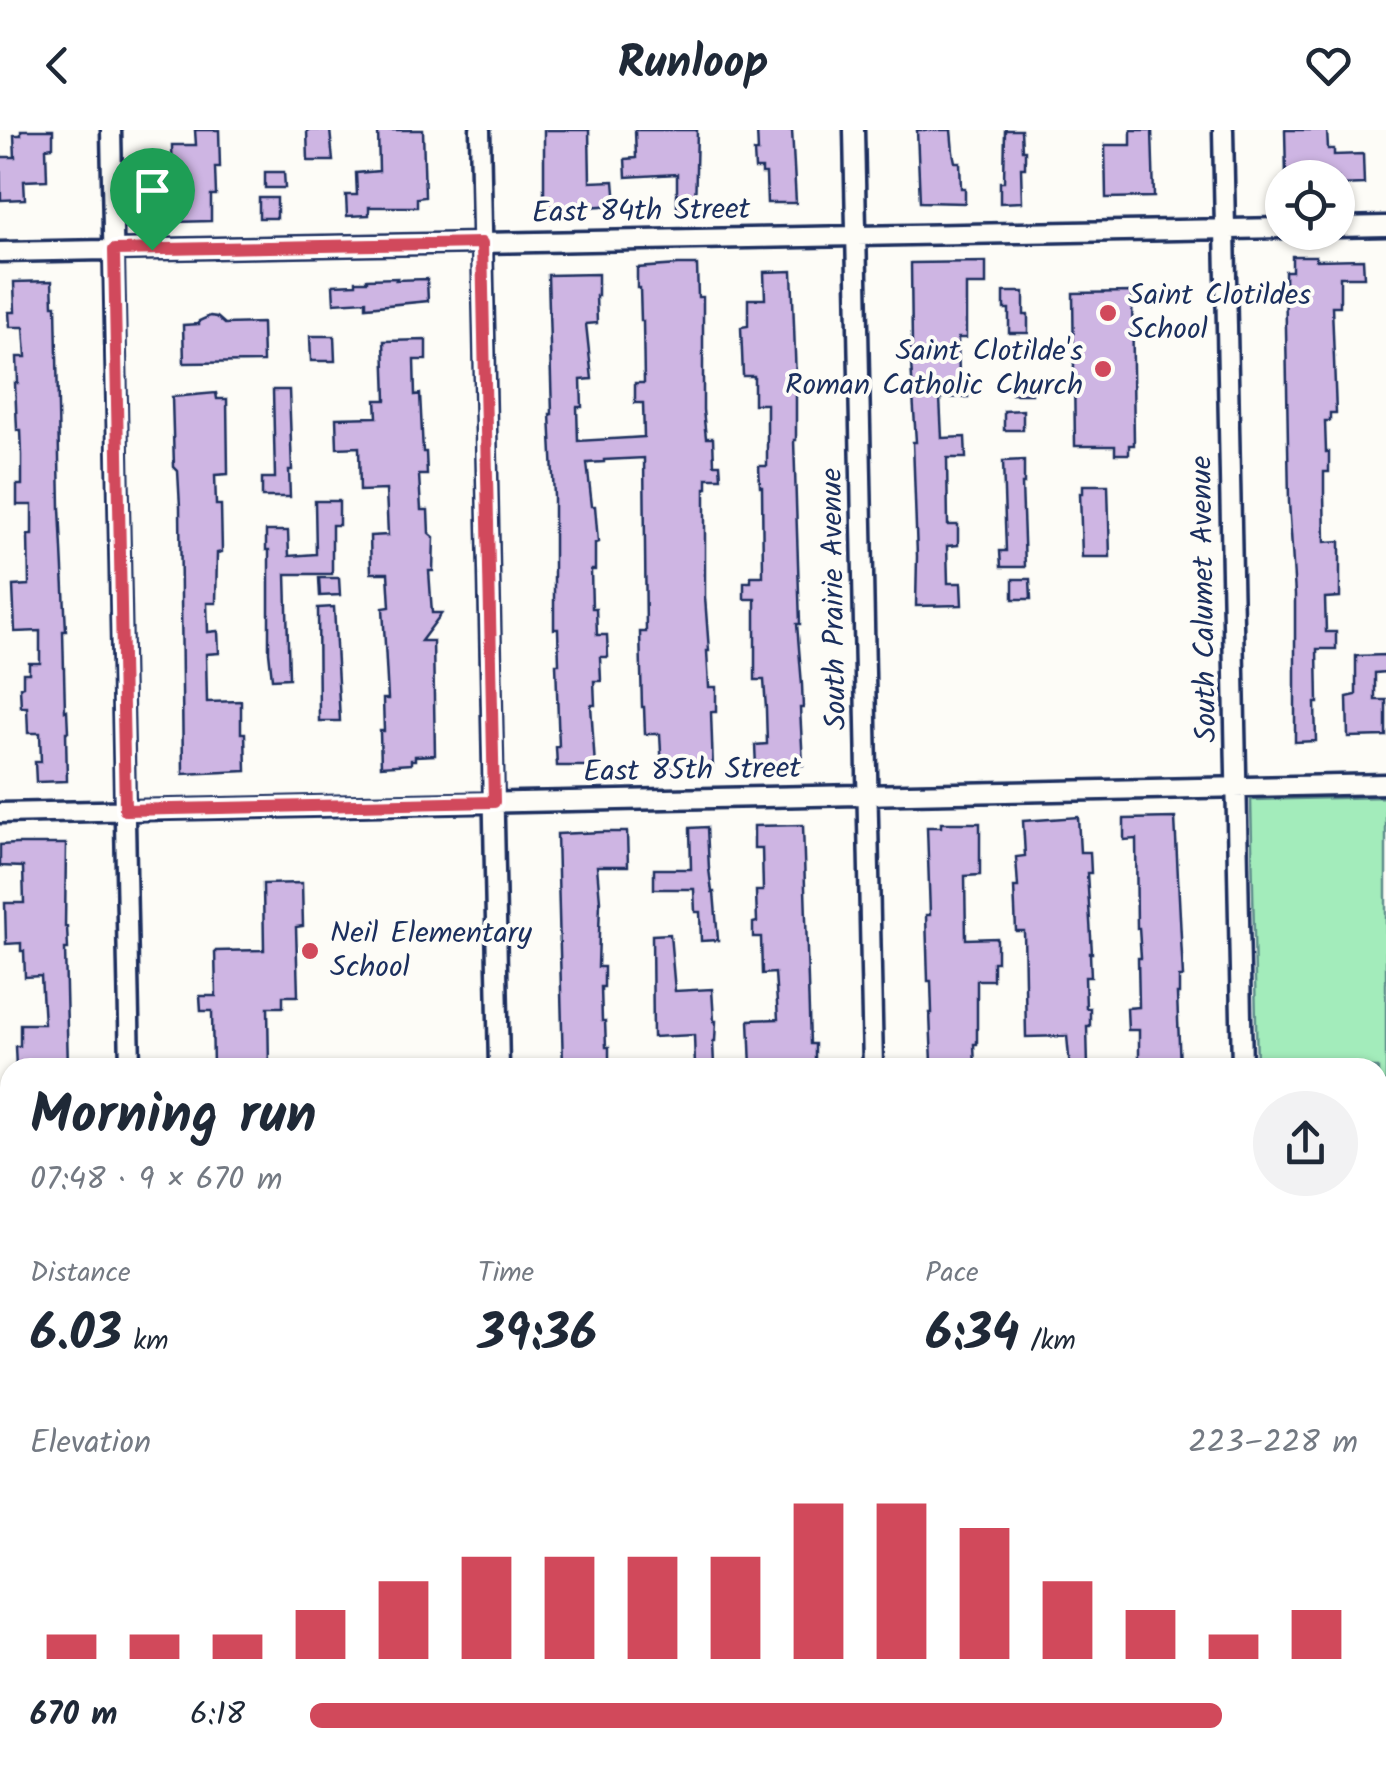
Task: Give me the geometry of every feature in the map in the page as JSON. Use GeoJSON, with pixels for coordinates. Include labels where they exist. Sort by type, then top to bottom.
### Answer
{"type":"FeatureCollection","features":[{"type":"Feature","properties":{"kind":"street"},"geometry":{"type":"LineString","coordinates":[[112,130],[130,1058]]}},
{"type":"Feature","properties":{"kind":"street"},"geometry":{"type":"LineString","coordinates":[[480,130],[499,1058]]}},
{"type":"Feature","properties":{"kind":"street","name":"South Prairie Avenue"},"geometry":{"type":"LineString","coordinates":[[854,130],[872,1058]]}},
{"type":"Feature","properties":{"kind":"street","name":"South Calumet Avenue"},"geometry":{"type":"LineString","coordinates":[[1224,130],[1242,1058]]}},
{"type":"Feature","properties":{"kind":"street"},"geometry":{"type":"LineString","coordinates":[[1355,226],[1386,226]]}},
{"type":"Feature","properties":{"kind":"street","name":"East 84th Street"},"geometry":{"type":"LineString","coordinates":[[0,252],[1265,228]]}},
{"type":"Feature","properties":{"kind":"street","name":"East 85th Street"},"geometry":{"type":"LineString","coordinates":[[0,813],[1386,784]]}},
{"type":"Feature","properties":{"kind":"green space"},"geometry":{"type":"Polygon","coordinates":[[[1386,797],[1386,1058],[1257,1058],[1251,800],[1386,797]]]}},
{"type":"Feature","properties":{"kind":"building"},"geometry":{"type":"Polygon","coordinates":[[[21,130],[53,130],[53,147],[46,148],[47,180],[24,181],[25,199],[1,200],[0,157],[15,157],[14,135],[21,135],[21,130]]]}},
{"type":"Feature","properties":{"kind":"building"},"geometry":{"type":"Polygon","coordinates":[[[195,130],[219,130],[220,167],[215,167],[216,195],[211,195],[211,221],[174,222],[172,145],[196,145],[195,130]]]}},
{"type":"Feature","properties":{"kind":"building"},"geometry":{"type":"Polygon","coordinates":[[[307,130],[330,130],[333,161],[308,161],[307,130]]]}},
{"type":"Feature","properties":{"kind":"building"},"geometry":{"type":"Polygon","coordinates":[[[378,130],[423,130],[425,197],[417,198],[417,207],[369,207],[369,215],[347,216],[346,195],[357,195],[356,173],[379,171],[378,130]]]}},
{"type":"Feature","properties":{"kind":"building"},"geometry":{"type":"Polygon","coordinates":[[[544,130],[589,130],[590,182],[614,181],[616,205],[544,211],[544,130]]]}},
{"type":"Feature","properties":{"kind":"building"},"geometry":{"type":"Polygon","coordinates":[[[635,130],[697,130],[695,209],[677,210],[677,174],[626,177],[625,159],[636,158],[635,130]]]}},
{"type":"Feature","properties":{"kind":"building"},"geometry":{"type":"Polygon","coordinates":[[[757,130],[792,130],[796,203],[767,203],[766,174],[755,169],[757,130]]]}},
{"type":"Feature","properties":{"kind":"building"},"geometry":{"type":"Polygon","coordinates":[[[917,130],[951,130],[965,203],[920,202],[917,130]]]}},
{"type":"Feature","properties":{"kind":"building"},"geometry":{"type":"Polygon","coordinates":[[[1005,130],[1021,130],[1025,150],[1022,202],[1000,203],[1005,130]]]}},
{"type":"Feature","properties":{"kind":"building"},"geometry":{"type":"Polygon","coordinates":[[[1131,130],[1152,130],[1154,197],[1106,198],[1105,145],[1131,145],[1131,130]]]}},
{"type":"Feature","properties":{"kind":"building"},"geometry":{"type":"Polygon","coordinates":[[[1285,130],[1327,130],[1328,149],[1334,149],[1334,155],[1363,154],[1364,184],[1355,184],[1355,160],[1286,160],[1285,130]]]}},
{"type":"Feature","properties":{"kind":"building"},"geometry":{"type":"Polygon","coordinates":[[[265,172],[284,172],[285,188],[265,188],[265,172]]]}},
{"type":"Feature","properties":{"kind":"building"},"geometry":{"type":"Polygon","coordinates":[[[259,198],[277,198],[277,218],[259,218],[259,198]]]}},
{"type":"Feature","properties":{"kind":"building"},"geometry":{"type":"Polygon","coordinates":[[[1292,256],[1363,259],[1364,277],[1340,277],[1340,306],[1332,306],[1336,413],[1330,413],[1330,421],[1325,421],[1329,472],[1324,472],[1325,542],[1340,541],[1340,597],[1325,598],[1326,632],[1336,632],[1336,649],[1317,649],[1316,741],[1295,742],[1295,595],[1289,502],[1285,271],[1292,271],[1292,256]]]}},
{"type":"Feature","properties":{"kind":"building"},"geometry":{"type":"Polygon","coordinates":[[[986,262],[986,285],[966,285],[966,338],[958,338],[959,377],[967,377],[968,397],[940,398],[942,438],[965,437],[966,458],[947,458],[948,525],[958,525],[958,545],[947,546],[948,583],[961,583],[962,605],[916,606],[911,263],[986,262]]]}},
{"type":"Feature","properties":{"kind":"building"},"geometry":{"type":"Polygon","coordinates":[[[697,265],[698,297],[703,297],[706,438],[713,438],[714,464],[720,464],[721,478],[707,478],[705,488],[707,651],[709,687],[716,687],[716,712],[711,712],[713,769],[662,770],[660,734],[645,734],[640,632],[646,632],[644,458],[587,463],[598,542],[595,570],[591,570],[592,608],[596,608],[597,635],[607,635],[608,657],[600,657],[601,681],[594,681],[595,705],[591,705],[595,766],[557,766],[559,664],[558,629],[554,629],[548,275],[598,274],[597,323],[586,324],[592,379],[581,380],[578,441],[644,437],[643,403],[635,403],[635,383],[644,383],[637,268],[697,265]]]}},
{"type":"Feature","properties":{"kind":"building"},"geometry":{"type":"Polygon","coordinates":[[[792,271],[803,765],[756,767],[755,745],[767,744],[766,709],[764,680],[755,680],[755,599],[744,599],[744,582],[751,582],[751,576],[763,576],[759,466],[767,466],[767,404],[754,404],[754,376],[743,376],[741,327],[748,326],[748,299],[765,299],[764,272],[792,271]]]}},
{"type":"Feature","properties":{"kind":"building"},"geometry":{"type":"Polygon","coordinates":[[[427,279],[428,301],[366,307],[366,301],[334,303],[333,285],[427,279]]]}},
{"type":"Feature","properties":{"kind":"building"},"geometry":{"type":"Polygon","coordinates":[[[52,281],[56,305],[66,631],[67,781],[36,782],[35,762],[41,762],[40,733],[28,733],[27,707],[21,707],[20,687],[23,673],[29,673],[29,663],[40,663],[40,631],[15,632],[13,586],[29,585],[28,535],[32,535],[32,505],[17,505],[22,455],[15,383],[17,357],[26,357],[24,327],[10,327],[9,312],[15,312],[14,282],[52,281]]]}},
{"type":"Feature","properties":{"kind":"building"},"geometry":{"type":"Polygon","coordinates":[[[1004,292],[1024,292],[1028,333],[1009,333],[1004,292]]]}},
{"type":"Feature","properties":{"kind":"building","name":"Saint Clotilde's Roman Catholic Church"},"geometry":{"type":"Polygon","coordinates":[[[1132,292],[1134,445],[1129,445],[1129,454],[1115,454],[1115,446],[1075,446],[1073,293],[1132,292]]]}},
{"type":"Feature","properties":{"kind":"building"},"geometry":{"type":"Polygon","coordinates":[[[210,316],[225,324],[262,323],[263,362],[184,363],[183,325],[199,324],[210,316]]]}},
{"type":"Feature","properties":{"kind":"building"},"geometry":{"type":"Polygon","coordinates":[[[310,336],[334,336],[335,361],[311,361],[310,336]]]}},
{"type":"Feature","properties":{"kind":"building"},"geometry":{"type":"Polygon","coordinates":[[[426,340],[426,360],[414,360],[415,395],[420,394],[426,452],[427,475],[419,475],[421,510],[428,510],[429,533],[434,537],[433,571],[429,571],[432,613],[442,613],[421,641],[433,641],[435,755],[415,756],[411,764],[381,766],[383,699],[388,699],[383,608],[390,607],[388,573],[371,573],[370,536],[388,535],[386,490],[360,491],[359,447],[337,448],[336,418],[377,417],[376,400],[386,400],[384,341],[426,340]]]}},
{"type":"Feature","properties":{"kind":"building"},"geometry":{"type":"Polygon","coordinates":[[[1031,376],[1032,394],[1012,394],[1012,377],[1031,376]]]}},
{"type":"Feature","properties":{"kind":"building"},"geometry":{"type":"Polygon","coordinates":[[[273,390],[289,390],[290,497],[262,497],[262,478],[275,478],[273,390]]]}},
{"type":"Feature","properties":{"kind":"building"},"geometry":{"type":"Polygon","coordinates":[[[216,393],[217,399],[227,399],[228,474],[215,475],[216,505],[221,505],[222,552],[217,553],[216,603],[207,603],[208,632],[218,631],[219,653],[206,654],[207,702],[241,701],[246,771],[183,774],[180,507],[178,471],[174,467],[172,397],[216,393]]]}},
{"type":"Feature","properties":{"kind":"building"},"geometry":{"type":"Polygon","coordinates":[[[1023,410],[1023,430],[1004,430],[1004,411],[1023,410]]]}},
{"type":"Feature","properties":{"kind":"building"},"geometry":{"type":"Polygon","coordinates":[[[1024,460],[1025,567],[1001,567],[1000,551],[1006,551],[1003,461],[1024,460]]]}},
{"type":"Feature","properties":{"kind":"building"},"geometry":{"type":"Polygon","coordinates":[[[1083,485],[1108,485],[1110,557],[1082,557],[1083,485]]]}},
{"type":"Feature","properties":{"kind":"building"},"geometry":{"type":"Polygon","coordinates":[[[315,501],[339,501],[339,525],[332,525],[332,574],[286,574],[289,678],[272,679],[266,531],[288,531],[289,556],[316,554],[315,501]]]}},
{"type":"Feature","properties":{"kind":"building"},"geometry":{"type":"Polygon","coordinates":[[[319,578],[339,578],[340,595],[320,596],[319,578]]]}},
{"type":"Feature","properties":{"kind":"building"},"geometry":{"type":"Polygon","coordinates":[[[1013,579],[1030,579],[1031,599],[1013,599],[1013,579]]]}},
{"type":"Feature","properties":{"kind":"building"},"geometry":{"type":"Polygon","coordinates":[[[334,607],[340,721],[319,721],[318,608],[334,607]]]}},
{"type":"Feature","properties":{"kind":"building"},"geometry":{"type":"Polygon","coordinates":[[[1386,655],[1386,672],[1375,673],[1375,700],[1386,700],[1386,736],[1348,737],[1347,697],[1356,695],[1356,656],[1386,655]]]}},
{"type":"Feature","properties":{"kind":"building"},"geometry":{"type":"Polygon","coordinates":[[[1078,817],[1080,852],[1090,852],[1091,873],[1087,873],[1092,953],[1091,977],[1085,977],[1086,1008],[1090,1008],[1088,1058],[1069,1058],[1067,1036],[1026,1037],[1024,931],[1016,931],[1014,887],[1018,887],[1016,857],[1025,856],[1023,821],[1078,817]]]}},
{"type":"Feature","properties":{"kind":"building"},"geometry":{"type":"Polygon","coordinates":[[[1175,818],[1183,977],[1179,977],[1177,994],[1180,1058],[1139,1058],[1139,1030],[1128,1030],[1127,1008],[1139,1007],[1141,958],[1136,839],[1124,840],[1124,819],[1175,818]]]}},
{"type":"Feature","properties":{"kind":"building"},"geometry":{"type":"Polygon","coordinates":[[[941,823],[980,823],[980,875],[965,876],[966,939],[997,938],[993,980],[977,980],[975,1058],[932,1058],[927,827],[941,827],[941,823]]]}},
{"type":"Feature","properties":{"kind":"building"},"geometry":{"type":"Polygon","coordinates":[[[803,825],[810,1044],[815,1044],[815,1058],[751,1058],[749,1020],[778,1019],[775,973],[762,974],[761,937],[753,937],[753,923],[757,922],[756,891],[763,891],[762,848],[754,848],[754,826],[803,825]]]}},
{"type":"Feature","properties":{"kind":"building"},"geometry":{"type":"Polygon","coordinates":[[[707,827],[718,940],[701,941],[694,889],[654,889],[654,869],[691,869],[690,828],[707,827]]]}},
{"type":"Feature","properties":{"kind":"building"},"geometry":{"type":"Polygon","coordinates":[[[627,832],[628,866],[597,866],[598,967],[604,967],[602,1021],[609,1058],[563,1058],[557,834],[627,832]]]}},
{"type":"Feature","properties":{"kind":"building"},"geometry":{"type":"Polygon","coordinates":[[[66,844],[68,1058],[16,1058],[20,1024],[44,1024],[41,976],[25,977],[21,943],[6,944],[5,903],[24,903],[23,867],[0,866],[0,845],[66,844]]]}},
{"type":"Feature","properties":{"kind":"building"},"geometry":{"type":"Polygon","coordinates":[[[302,883],[303,926],[296,927],[298,996],[283,996],[283,1007],[268,1007],[269,1058],[213,1058],[212,1011],[201,1011],[200,996],[216,996],[215,951],[264,950],[263,884],[302,883]]]}},
{"type":"Feature","properties":{"kind":"building"},"geometry":{"type":"Polygon","coordinates":[[[670,934],[675,991],[712,989],[716,1021],[714,1058],[695,1058],[694,1035],[653,1037],[652,935],[670,934]]]}},
{"type":"Feature","properties":{"kind":"place","name":"Saint Clotildes School"},"geometry":{"type":"Point","coordinates":[1108,313]}},
{"type":"Feature","properties":{"kind":"place","name":"Saint Clotilde's Roman Catholic Church"},"geometry":{"type":"Point","coordinates":[1103,369]}},
{"type":"Feature","properties":{"kind":"place","name":"Neil Elementary School"},"geometry":{"type":"Point","coordinates":[310,951]}},
{"type":"Feature","properties":{"kind":"route"},"geometry":{"type":"LineString","coordinates":[[482,243],[494,802],[125,810],[114,250],[152,250],[482,243]]}}]}
